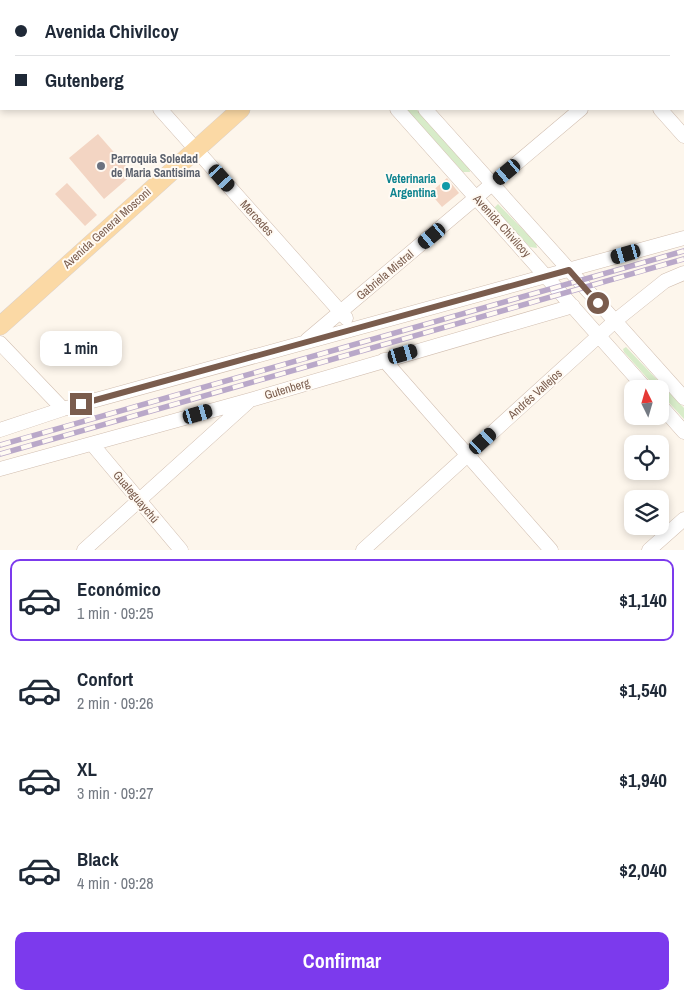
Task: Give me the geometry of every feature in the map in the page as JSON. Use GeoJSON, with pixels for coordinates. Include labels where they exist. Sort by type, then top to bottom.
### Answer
{"type":"FeatureCollection","features":[{"type":"Feature","properties":{"kind":"main road","name":"Avenida General Mosconi"},"geometry":{"type":"LineString","coordinates":[[0,326],[195,148],[240,110]]}},
{"type":"Feature","properties":{"kind":"street","name":"Mercedes"},"geometry":{"type":"LineString","coordinates":[[161,110],[355,328]]}},
{"type":"Feature","properties":{"kind":"street","name":"Avenida Chivilcoy"},"geometry":{"type":"LineString","coordinates":[[398,110],[638,380]]}},
{"type":"Feature","properties":{"kind":"street","name":"Avenida Chivilcoy"},"geometry":{"type":"LineString","coordinates":[[426,110],[684,398]]}},
{"type":"Feature","properties":{"kind":"street","name":"Gabriela Mistral"},"geometry":{"type":"LineString","coordinates":[[302,343],[580,110]]}},
{"type":"Feature","properties":{"kind":"street"},"geometry":{"type":"LineString","coordinates":[[661,110],[684,136]]}},
{"type":"Feature","properties":{"kind":"street"},"geometry":{"type":"LineString","coordinates":[[0,430],[63,409],[684,238]]}},
{"type":"Feature","properties":{"kind":"street","name":"Andrés Vallejos"},"geometry":{"type":"LineString","coordinates":[[363,550],[615,321],[665,281],[684,273]]}},
{"type":"Feature","properties":{"kind":"street","name":"Gutenberg"},"geometry":{"type":"LineString","coordinates":[[0,469],[250,400],[573,306]]}},
{"type":"Feature","properties":{"kind":"street","name":"Avenida General Mosconi"},"geometry":{"type":"LineString","coordinates":[[0,318],[18,308]]}},
{"type":"Feature","properties":{"kind":"street","name":"Avenida General Mosconi"},"geometry":{"type":"LineString","coordinates":[[0,341],[18,308]]}},
{"type":"Feature","properties":{"kind":"street"},"geometry":{"type":"LineString","coordinates":[[0,341],[63,409]]}},
{"type":"Feature","properties":{"kind":"street"},"geometry":{"type":"LineString","coordinates":[[384,360],[469,454],[551,550]]}},
{"type":"Feature","properties":{"kind":"street"},"geometry":{"type":"LineString","coordinates":[[84,550],[250,400]]}},
{"type":"Feature","properties":{"kind":"street"},"geometry":{"type":"LineString","coordinates":[[669,415],[684,432]]}},
{"type":"Feature","properties":{"kind":"street","name":"Gualeguaychú"},"geometry":{"type":"LineString","coordinates":[[92,444],[181,550]]}},
{"type":"Feature","properties":{"kind":"street"},"geometry":{"type":"LineString","coordinates":[[649,550],[684,519]]}},
{"type":"Feature","properties":{"kind":"green space"},"geometry":{"type":"Polygon","coordinates":[[[407,110],[417,110],[469,167],[470,172],[463,172],[407,110]]]}},
{"type":"Feature","properties":{"kind":"green space"},"geometry":{"type":"Polygon","coordinates":[[[498,204],[536,243],[537,248],[530,247],[495,210],[498,204]]]}},
{"type":"Feature","properties":{"kind":"green space"},"geometry":{"type":"Polygon","coordinates":[[[626,347],[657,380],[649,380],[623,349],[626,347]]]}},
{"type":"Feature","properties":{"kind":"green space"},"geometry":{"type":"Polygon","coordinates":[[[669,392],[684,408],[684,419],[669,403],[669,392]]]}},
{"type":"Feature","properties":{"kind":"building","name":"Parroquia Soledad de Maria Santisima"},"geometry":{"type":"Polygon","coordinates":[[[98,134],[133,174],[104,199],[69,158],[98,134]]]}},
{"type":"Feature","properties":{"kind":"building","name":"Veterinaria Argentina"},"geometry":{"type":"Polygon","coordinates":[[[447,178],[459,193],[442,207],[430,193],[447,178]]]}},
{"type":"Feature","properties":{"kind":"building"},"geometry":{"type":"Polygon","coordinates":[[[67,183],[97,215],[85,226],[55,194],[67,183]]]}},
{"type":"Feature","properties":{"kind":"railway"},"geometry":{"type":"LineString","coordinates":[[0,445],[684,251]]}},
{"type":"Feature","properties":{"kind":"railway"},"geometry":{"type":"LineString","coordinates":[[0,454],[684,259]]}},
{"type":"Feature","properties":{"kind":"place","name":"Parroquia Soledad de Maria Santisima"},"geometry":{"type":"Point","coordinates":[101,166]}},
{"type":"Feature","properties":{"kind":"place","name":"Veterinaria Argentina"},"geometry":{"type":"Point","coordinates":[446,186]}},
{"type":"Feature","properties":{"kind":"route"},"geometry":{"type":"LineString","coordinates":[[81,404],[569,270],[598,303]]}}]}
